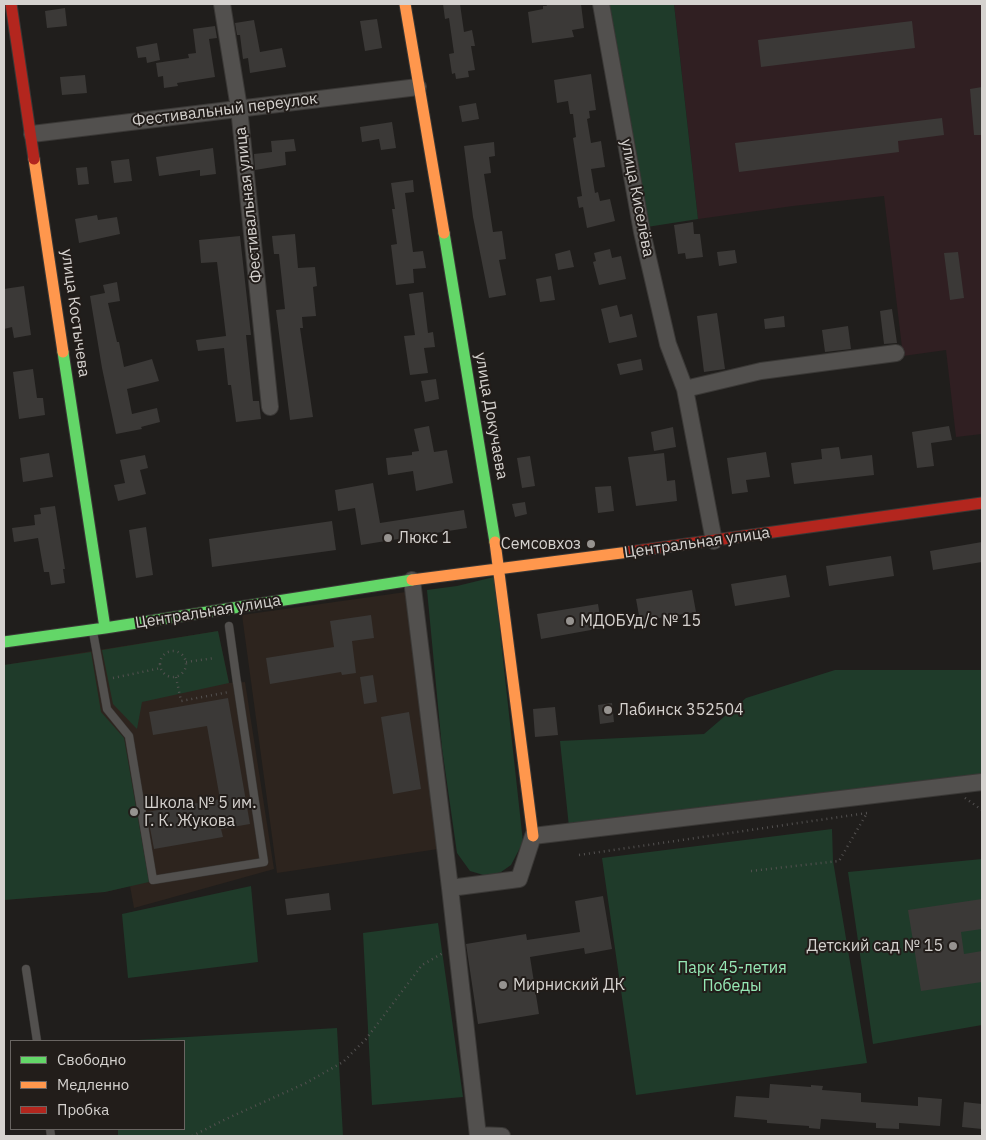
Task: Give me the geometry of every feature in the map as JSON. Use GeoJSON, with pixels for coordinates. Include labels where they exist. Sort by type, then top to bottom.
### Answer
{"type":"FeatureCollection","features":[{"type":"Feature","properties":{"kind":"street","name":"улица Костычева"},"geometry":{"type":"LineString","coordinates":[[12,4],[105,628]]}},
{"type":"Feature","properties":{"kind":"street","name":"Фестивальная улица"},"geometry":{"type":"LineString","coordinates":[[222,4],[239,108],[270,407]]}},
{"type":"Feature","properties":{"kind":"street","name":"улица Докучаева"},"geometry":{"type":"LineString","coordinates":[[405,4],[500,569],[533,836]]}},
{"type":"Feature","properties":{"kind":"street","name":"улица Киселёва"},"geometry":{"type":"LineString","coordinates":[[601,4],[642,232],[668,344],[684,389],[714,541]]}},
{"type":"Feature","properties":{"kind":"street","name":"Фестивальный переулок"},"geometry":{"type":"LineString","coordinates":[[32,134],[418,87]]}},
{"type":"Feature","properties":{"kind":"street"},"geometry":{"type":"LineString","coordinates":[[684,389],[761,371],[896,353]]}},
{"type":"Feature","properties":{"kind":"street","name":"Центральная улица"},"geometry":{"type":"LineString","coordinates":[[4,642],[93,630],[412,580],[714,541],[982,503]]}},
{"type":"Feature","properties":{"kind":"street"},"geometry":{"type":"LineString","coordinates":[[412,580],[478,1136],[502,1136]]}},
{"type":"Feature","properties":{"kind":"street"},"geometry":{"type":"LineString","coordinates":[[450,888],[519,879],[533,836],[982,782]]}},
{"type":"Feature","properties":{"kind":"lane"},"geometry":{"type":"LineString","coordinates":[[93,630],[107,709],[129,736],[153,880],[264,862],[229,626]]}},
{"type":"Feature","properties":{"kind":"lane"},"geometry":{"type":"LineString","coordinates":[[26,969],[37,1040]]}},
{"type":"Feature","properties":{"kind":"path"},"geometry":{"type":"LineString","coordinates":[[170,652],[182,655],[186,662],[184,671],[176,677],[166,675],[161,668],[163,656],[170,652]]}},
{"type":"Feature","properties":{"kind":"path"},"geometry":{"type":"LineString","coordinates":[[186,662],[215,658]]}},
{"type":"Feature","properties":{"kind":"path"},"geometry":{"type":"LineString","coordinates":[[101,680],[161,668]]}},
{"type":"Feature","properties":{"kind":"path"},"geometry":{"type":"LineString","coordinates":[[176,677],[180,701],[237,685]]}},
{"type":"Feature","properties":{"kind":"path"},"geometry":{"type":"LineString","coordinates":[[958,802],[975,800]]}},
{"type":"Feature","properties":{"kind":"path"},"geometry":{"type":"LineString","coordinates":[[579,855],[875,812]]}},
{"type":"Feature","properties":{"kind":"path"},"geometry":{"type":"LineString","coordinates":[[751,871],[839,861],[867,813]]}},
{"type":"Feature","properties":{"kind":"path"},"geometry":{"type":"LineString","coordinates":[[192,1136],[306,1083],[343,1062],[366,1039],[411,977],[422,965],[456,945]]}},
{"type":"Feature","properties":{"kind":"shaded area"},"geometry":{"type":"Polygon","coordinates":[[[674,4],[982,4],[982,434],[956,437],[946,350],[903,356],[884,196],[698,219],[674,4]]]}},
{"type":"Feature","properties":{"kind":"shaded area"},"geometry":{"type":"Polygon","coordinates":[[[406,592],[438,849],[277,873],[242,615],[406,592]]]}},
{"type":"Feature","properties":{"kind":"shaded area","name":"Школа № 5 им. Г. К. Жукова"},"geometry":{"type":"Polygon","coordinates":[[[218,631],[229,683],[245,682],[274,869],[134,908],[130,886],[105,892],[4,900],[4,665],[218,631]]]}},
{"type":"Feature","properties":{"kind":"green space"},"geometry":{"type":"Polygon","coordinates":[[[607,4],[674,4],[698,219],[647,227],[607,4]]]}},
{"type":"Feature","properties":{"kind":"green space"},"geometry":{"type":"Polygon","coordinates":[[[494,577],[523,842],[511,865],[501,872],[487,876],[470,871],[457,853],[442,748],[427,590],[457,586],[494,577]]]}},
{"type":"Feature","properties":{"kind":"green space"},"geometry":{"type":"Polygon","coordinates":[[[218,631],[229,683],[142,702],[137,729],[113,704],[102,650],[218,631]]]}},
{"type":"Feature","properties":{"kind":"green space"},"geometry":{"type":"Polygon","coordinates":[[[91,652],[101,712],[124,738],[149,882],[105,892],[4,900],[4,665],[91,652]]]}},
{"type":"Feature","properties":{"kind":"green space"},"geometry":{"type":"Polygon","coordinates":[[[835,670],[982,670],[982,777],[569,827],[560,741],[704,734],[746,698],[835,670]]]}},
{"type":"Feature","properties":{"kind":"green space","name":"Парк 45-летия Победы"},"geometry":{"type":"Polygon","coordinates":[[[832,829],[833,861],[867,1063],[636,1095],[602,858],[832,829]]]}},
{"type":"Feature","properties":{"kind":"green space"},"geometry":{"type":"Polygon","coordinates":[[[982,859],[982,1025],[873,1044],[848,872],[982,859]]]}},
{"type":"Feature","properties":{"kind":"green space"},"geometry":{"type":"Polygon","coordinates":[[[251,886],[258,962],[128,978],[122,914],[251,886]]]}},
{"type":"Feature","properties":{"kind":"green space"},"geometry":{"type":"Polygon","coordinates":[[[438,923],[463,1097],[372,1105],[363,933],[438,923]]]}},
{"type":"Feature","properties":{"kind":"green space"},"geometry":{"type":"Polygon","coordinates":[[[337,1028],[343,1136],[118,1136],[118,1130],[185,1130],[185,1040],[138,1040],[337,1028]]]}},
{"type":"Feature","properties":{"kind":"building"},"geometry":{"type":"Polygon","coordinates":[[[443,4],[460,4],[464,32],[472,30],[475,46],[471,46],[475,70],[468,71],[469,77],[456,79],[455,73],[452,74],[449,54],[454,53],[449,18],[445,19],[443,4]]]}},
{"type":"Feature","properties":{"kind":"building"},"geometry":{"type":"Polygon","coordinates":[[[546,4],[581,4],[584,28],[572,30],[574,37],[532,43],[528,12],[543,9],[543,6],[547,6],[546,4]]]}},
{"type":"Feature","properties":{"kind":"building"},"geometry":{"type":"Polygon","coordinates":[[[65,8],[67,26],[47,28],[45,11],[65,8]]]}},
{"type":"Feature","properties":{"kind":"building"},"geometry":{"type":"Polygon","coordinates":[[[377,19],[382,48],[365,51],[360,21],[377,19]]]}},
{"type":"Feature","properties":{"kind":"building"},"geometry":{"type":"Polygon","coordinates":[[[254,20],[260,52],[282,48],[286,67],[250,73],[248,58],[243,59],[240,35],[237,35],[235,23],[254,20]]]}},
{"type":"Feature","properties":{"kind":"building"},"geometry":{"type":"Polygon","coordinates":[[[912,21],[915,48],[761,67],[758,40],[912,21]]]}},
{"type":"Feature","properties":{"kind":"building"},"geometry":{"type":"Polygon","coordinates":[[[215,26],[217,38],[209,39],[215,77],[177,83],[178,86],[164,88],[163,76],[158,77],[156,63],[189,58],[188,54],[196,53],[193,29],[215,26]]]}},
{"type":"Feature","properties":{"kind":"building"},"geometry":{"type":"Polygon","coordinates":[[[157,43],[160,60],[147,63],[146,57],[138,58],[136,47],[157,43]]]}},
{"type":"Feature","properties":{"kind":"building"},"geometry":{"type":"Polygon","coordinates":[[[591,74],[596,110],[589,111],[590,118],[587,119],[591,143],[601,141],[605,167],[591,169],[595,193],[598,192],[600,201],[610,199],[615,221],[587,228],[583,207],[579,208],[577,197],[582,196],[573,138],[576,137],[573,114],[570,114],[568,101],[557,103],[554,80],[591,74]]]}},
{"type":"Feature","properties":{"kind":"building"},"geometry":{"type":"Polygon","coordinates":[[[85,75],[87,93],[62,95],[60,77],[85,75]]]}},
{"type":"Feature","properties":{"kind":"building"},"geometry":{"type":"Polygon","coordinates":[[[982,87],[982,135],[974,135],[970,89],[982,87]]]}},
{"type":"Feature","properties":{"kind":"building"},"geometry":{"type":"Polygon","coordinates":[[[476,103],[479,119],[462,122],[459,106],[476,103]]]}},
{"type":"Feature","properties":{"kind":"building"},"geometry":{"type":"Polygon","coordinates":[[[942,118],[944,135],[898,141],[899,152],[739,172],[735,143],[942,118]]]}},
{"type":"Feature","properties":{"kind":"building"},"geometry":{"type":"Polygon","coordinates":[[[392,122],[396,148],[381,150],[379,139],[362,142],[360,127],[392,122]]]}},
{"type":"Feature","properties":{"kind":"building"},"geometry":{"type":"Polygon","coordinates":[[[294,139],[296,151],[285,152],[286,165],[255,170],[254,154],[272,152],[271,141],[294,139]]]}},
{"type":"Feature","properties":{"kind":"building"},"geometry":{"type":"Polygon","coordinates":[[[494,142],[495,156],[489,157],[491,173],[484,174],[493,232],[502,231],[506,259],[499,260],[506,295],[489,298],[473,217],[464,146],[494,142]]]}},
{"type":"Feature","properties":{"kind":"building"},"geometry":{"type":"Polygon","coordinates":[[[213,148],[216,174],[200,176],[200,170],[159,176],[156,157],[213,148]]]}},
{"type":"Feature","properties":{"kind":"building"},"geometry":{"type":"Polygon","coordinates":[[[129,159],[132,181],[114,183],[111,161],[129,159]]]}},
{"type":"Feature","properties":{"kind":"building"},"geometry":{"type":"Polygon","coordinates":[[[87,167],[89,184],[78,185],[76,168],[87,167]]]}},
{"type":"Feature","properties":{"kind":"building"},"geometry":{"type":"Polygon","coordinates":[[[413,180],[414,192],[405,193],[413,252],[423,251],[426,268],[413,269],[414,283],[396,285],[391,245],[397,244],[392,209],[395,209],[391,183],[413,180]]]}},
{"type":"Feature","properties":{"kind":"building"},"geometry":{"type":"Polygon","coordinates":[[[97,215],[98,220],[117,217],[120,234],[79,243],[75,219],[97,215]]]}},
{"type":"Feature","properties":{"kind":"building"},"geometry":{"type":"Polygon","coordinates":[[[693,222],[694,234],[700,234],[703,257],[686,259],[685,253],[678,254],[674,225],[693,222]]]}},
{"type":"Feature","properties":{"kind":"building"},"geometry":{"type":"Polygon","coordinates":[[[295,234],[298,268],[315,267],[317,286],[313,287],[316,316],[302,317],[303,328],[300,328],[313,417],[290,420],[276,310],[285,309],[279,254],[274,254],[272,236],[295,234]]]}},
{"type":"Feature","properties":{"kind":"building"},"geometry":{"type":"Polygon","coordinates":[[[240,236],[251,335],[246,335],[253,401],[259,401],[261,419],[236,422],[231,385],[228,385],[224,348],[198,351],[196,340],[226,336],[217,262],[201,263],[199,240],[240,236]]]}},
{"type":"Feature","properties":{"kind":"building"},"geometry":{"type":"Polygon","coordinates":[[[610,249],[612,258],[621,256],[626,279],[599,285],[593,262],[596,261],[594,253],[610,249]]]}},
{"type":"Feature","properties":{"kind":"building"},"geometry":{"type":"Polygon","coordinates":[[[570,250],[574,267],[558,270],[555,254],[570,250]]]}},
{"type":"Feature","properties":{"kind":"building"},"geometry":{"type":"Polygon","coordinates":[[[735,250],[737,263],[719,266],[717,252],[735,250]]]}},
{"type":"Feature","properties":{"kind":"building"},"geometry":{"type":"Polygon","coordinates":[[[958,252],[964,298],[950,300],[944,253],[958,252]]]}},
{"type":"Feature","properties":{"kind":"building"},"geometry":{"type":"Polygon","coordinates":[[[551,276],[555,300],[540,302],[536,279],[551,276]]]}},
{"type":"Feature","properties":{"kind":"building"},"geometry":{"type":"Polygon","coordinates":[[[117,282],[120,301],[108,303],[124,367],[152,359],[159,381],[127,389],[132,414],[157,408],[160,422],[141,427],[142,429],[116,434],[102,368],[90,296],[105,293],[103,285],[117,282]]]}},
{"type":"Feature","properties":{"kind":"building"},"geometry":{"type":"Polygon","coordinates":[[[24,286],[31,335],[14,338],[12,327],[4,329],[4,289],[24,286]]]}},
{"type":"Feature","properties":{"kind":"building"},"geometry":{"type":"Polygon","coordinates":[[[423,292],[428,333],[433,332],[435,347],[424,348],[428,373],[410,375],[404,336],[415,335],[409,294],[423,292]]]}},
{"type":"Feature","properties":{"kind":"building"},"geometry":{"type":"Polygon","coordinates":[[[617,305],[620,317],[632,314],[637,337],[609,343],[601,309],[617,305]]]}},
{"type":"Feature","properties":{"kind":"building"},"geometry":{"type":"Polygon","coordinates":[[[892,309],[897,343],[884,344],[880,311],[892,309]]]}},
{"type":"Feature","properties":{"kind":"building"},"geometry":{"type":"Polygon","coordinates":[[[717,313],[725,369],[704,372],[697,316],[717,313]]]}},
{"type":"Feature","properties":{"kind":"building"},"geometry":{"type":"Polygon","coordinates":[[[784,316],[785,327],[765,329],[764,319],[784,316]]]}},
{"type":"Feature","properties":{"kind":"building"},"geometry":{"type":"Polygon","coordinates":[[[848,326],[851,349],[825,352],[822,330],[848,326]]]}},
{"type":"Feature","properties":{"kind":"building"},"geometry":{"type":"Polygon","coordinates":[[[641,359],[643,370],[620,375],[617,364],[641,359]]]}},
{"type":"Feature","properties":{"kind":"building"},"geometry":{"type":"Polygon","coordinates":[[[33,369],[37,398],[43,398],[45,415],[19,419],[13,372],[33,369]]]}},
{"type":"Feature","properties":{"kind":"building"},"geometry":{"type":"Polygon","coordinates":[[[436,379],[439,399],[425,402],[421,381],[436,379]]]}},
{"type":"Feature","properties":{"kind":"building"},"geometry":{"type":"Polygon","coordinates":[[[429,426],[434,452],[447,450],[453,483],[416,491],[413,471],[388,475],[386,458],[412,455],[412,452],[419,451],[414,429],[429,426]]]}},
{"type":"Feature","properties":{"kind":"building"},"geometry":{"type":"Polygon","coordinates":[[[949,426],[952,440],[931,443],[934,466],[917,468],[912,432],[949,426]]]}},
{"type":"Feature","properties":{"kind":"building"},"geometry":{"type":"Polygon","coordinates":[[[673,427],[676,447],[654,451],[651,432],[673,427]]]}},
{"type":"Feature","properties":{"kind":"building"},"geometry":{"type":"Polygon","coordinates":[[[839,447],[841,459],[872,455],[874,475],[794,484],[791,463],[822,459],[821,449],[839,447]]]}},
{"type":"Feature","properties":{"kind":"building"},"geometry":{"type":"Polygon","coordinates":[[[766,452],[770,477],[746,480],[748,492],[732,494],[727,458],[766,452]]]}},
{"type":"Feature","properties":{"kind":"building"},"geometry":{"type":"Polygon","coordinates":[[[49,453],[53,477],[23,482],[20,458],[49,453]]]}},
{"type":"Feature","properties":{"kind":"building"},"geometry":{"type":"Polygon","coordinates":[[[664,453],[667,481],[675,480],[677,501],[636,506],[628,457],[664,453]]]}},
{"type":"Feature","properties":{"kind":"building"},"geometry":{"type":"Polygon","coordinates":[[[145,455],[148,468],[140,470],[146,494],[118,501],[114,485],[125,483],[120,460],[145,455]]]}},
{"type":"Feature","properties":{"kind":"building"},"geometry":{"type":"Polygon","coordinates":[[[530,456],[535,486],[522,488],[517,458],[530,456]]]}},
{"type":"Feature","properties":{"kind":"building"},"geometry":{"type":"Polygon","coordinates":[[[373,483],[380,523],[464,510],[467,528],[361,545],[355,508],[338,511],[335,490],[373,483]]]}},
{"type":"Feature","properties":{"kind":"building"},"geometry":{"type":"Polygon","coordinates":[[[611,486],[614,511],[598,513],[595,487],[611,486]]]}},
{"type":"Feature","properties":{"kind":"building"},"geometry":{"type":"Polygon","coordinates":[[[525,502],[527,514],[515,517],[512,504],[525,502]]]}},
{"type":"Feature","properties":{"kind":"building"},"geometry":{"type":"Polygon","coordinates":[[[55,506],[65,569],[63,569],[65,583],[51,585],[49,572],[44,572],[38,538],[14,542],[12,528],[35,525],[34,515],[41,514],[40,508],[55,506]]]}},
{"type":"Feature","properties":{"kind":"building"},"geometry":{"type":"Polygon","coordinates":[[[332,521],[336,550],[212,567],[209,539],[332,521]]]}},
{"type":"Feature","properties":{"kind":"building"},"geometry":{"type":"Polygon","coordinates":[[[146,527],[153,575],[136,578],[129,530],[146,527]]]}},
{"type":"Feature","properties":{"kind":"building"},"geometry":{"type":"Polygon","coordinates":[[[982,542],[982,562],[933,570],[930,551],[982,542]]]}},
{"type":"Feature","properties":{"kind":"building"},"geometry":{"type":"Polygon","coordinates":[[[891,556],[894,576],[829,586],[826,566],[891,556]]]}},
{"type":"Feature","properties":{"kind":"building"},"geometry":{"type":"Polygon","coordinates":[[[786,575],[790,597],[735,606],[731,584],[786,575]]]}},
{"type":"Feature","properties":{"kind":"building"},"geometry":{"type":"Polygon","coordinates":[[[692,590],[696,612],[640,621],[636,599],[692,590]]]}},
{"type":"Feature","properties":{"kind":"building","name":"МДОБУд/с № 15"},"geometry":{"type":"Polygon","coordinates":[[[598,604],[602,628],[541,639],[537,614],[598,604]]]}},
{"type":"Feature","properties":{"kind":"building"},"geometry":{"type":"Polygon","coordinates":[[[371,615],[374,638],[352,641],[356,673],[342,675],[341,672],[270,684],[266,658],[334,647],[330,621],[371,615]]]}},
{"type":"Feature","properties":{"kind":"building"},"geometry":{"type":"Polygon","coordinates":[[[373,675],[377,702],[364,704],[360,677],[373,675]]]}},
{"type":"Feature","properties":{"kind":"building"},"geometry":{"type":"Polygon","coordinates":[[[228,698],[250,824],[221,829],[223,837],[154,849],[147,812],[220,799],[207,726],[153,735],[149,712],[228,698]]]}},
{"type":"Feature","properties":{"kind":"building"},"geometry":{"type":"Polygon","coordinates":[[[612,703],[614,722],[600,724],[598,705],[612,703]]]}},
{"type":"Feature","properties":{"kind":"building"},"geometry":{"type":"Polygon","coordinates":[[[555,707],[558,735],[535,737],[533,709],[555,707]]]}},
{"type":"Feature","properties":{"kind":"building"},"geometry":{"type":"Polygon","coordinates":[[[409,712],[421,789],[393,794],[381,717],[409,712]]]}},
{"type":"Feature","properties":{"kind":"building"},"geometry":{"type":"Polygon","coordinates":[[[329,893],[331,910],[287,915],[285,899],[329,893]]]}},
{"type":"Feature","properties":{"kind":"building","name":"Мирниский ДК"},"geometry":{"type":"Polygon","coordinates":[[[603,896],[612,949],[585,954],[584,948],[530,957],[539,1014],[478,1024],[466,944],[526,934],[527,940],[580,932],[575,901],[603,896]]]}},
{"type":"Feature","properties":{"kind":"building","name":"Детский сад № 15"},"geometry":{"type":"Polygon","coordinates":[[[982,899],[982,929],[961,932],[964,954],[982,951],[982,982],[921,991],[908,910],[982,899]]]}},
{"type":"Feature","properties":{"kind":"building"},"geometry":{"type":"Polygon","coordinates":[[[770,1084],[823,1086],[822,1090],[861,1093],[861,1102],[918,1106],[918,1097],[942,1099],[940,1126],[899,1123],[899,1129],[876,1128],[876,1123],[821,1119],[820,1129],[809,1128],[809,1126],[767,1123],[767,1120],[734,1117],[736,1096],[769,1098],[770,1084]]]}},
{"type":"Feature","properties":{"kind":"building"},"geometry":{"type":"Polygon","coordinates":[[[964,1102],[982,1104],[982,1129],[962,1127],[964,1102]]]}},
{"type":"Feature","properties":{"kind":"traffic: fast"},"geometry":{"type":"LineString","coordinates":[[444,233],[495,542]]}},
{"type":"Feature","properties":{"kind":"traffic: fast"},"geometry":{"type":"LineString","coordinates":[[63,352],[105,628]]}},
{"type":"Feature","properties":{"kind":"traffic: fast"},"geometry":{"type":"LineString","coordinates":[[4,642],[412,580]]}},
{"type":"Feature","properties":{"kind":"traffic: slow"},"geometry":{"type":"LineString","coordinates":[[405,4],[444,233]]}},
{"type":"Feature","properties":{"kind":"traffic: slow"},"geometry":{"type":"LineString","coordinates":[[34,159],[63,352]]}},
{"type":"Feature","properties":{"kind":"traffic: slow"},"geometry":{"type":"LineString","coordinates":[[495,542],[533,836]]}},
{"type":"Feature","properties":{"kind":"traffic: slow"},"geometry":{"type":"LineString","coordinates":[[412,580],[629,552]]}},
{"type":"Feature","properties":{"kind":"traffic: jam"},"geometry":{"type":"LineString","coordinates":[[11,4],[34,159]]}},
{"type":"Feature","properties":{"kind":"traffic: jam"},"geometry":{"type":"LineString","coordinates":[[629,552],[982,503]]}},
{"type":"Feature","properties":{"kind":"place","name":"Люкс 1"},"geometry":{"type":"Point","coordinates":[388,538]}},
{"type":"Feature","properties":{"kind":"place","name":"Семсовхоз"},"geometry":{"type":"Point","coordinates":[591,544]}},
{"type":"Feature","properties":{"kind":"place","name":"МДОБУд/с № 15"},"geometry":{"type":"Point","coordinates":[570,621]}},
{"type":"Feature","properties":{"kind":"place","name":"Лабинск 352504"},"geometry":{"type":"Point","coordinates":[608,710]}},
{"type":"Feature","properties":{"kind":"place","name":"Школа № 5 им. Г. К. Жукова"},"geometry":{"type":"Point","coordinates":[134,812]}},
{"type":"Feature","properties":{"kind":"place","name":"Детский сад № 15"},"geometry":{"type":"Point","coordinates":[953,946]}},
{"type":"Feature","properties":{"kind":"place","name":"Мирниский ДК"},"geometry":{"type":"Point","coordinates":[503,985]}}]}
